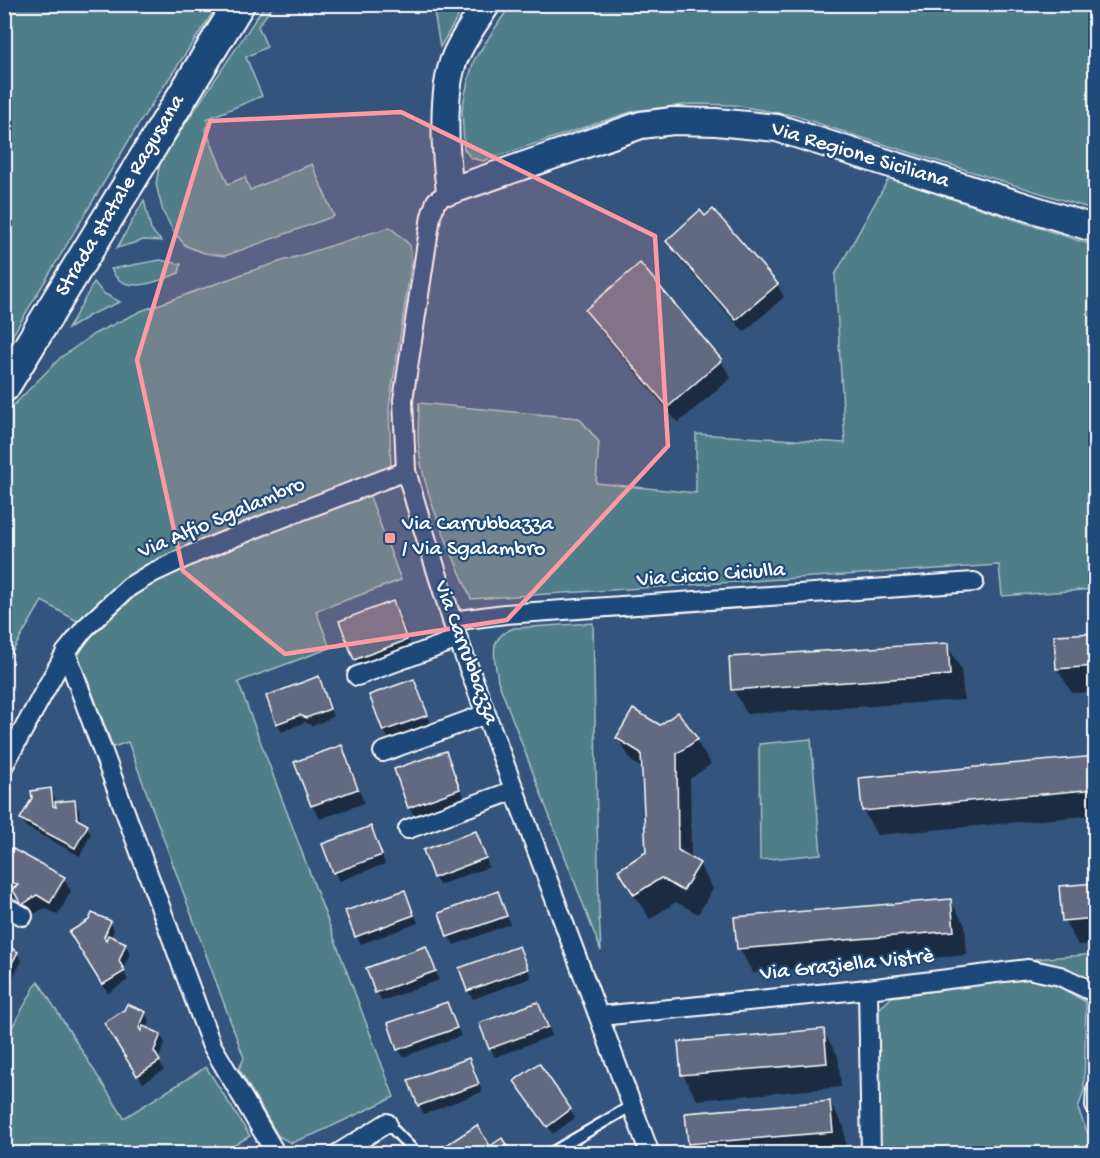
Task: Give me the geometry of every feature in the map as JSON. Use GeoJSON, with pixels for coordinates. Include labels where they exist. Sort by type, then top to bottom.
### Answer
{"type":"FeatureCollection","features":[{"type":"Feature","properties":{"kind":"main road","name":"Strada statale Ragusana"},"geometry":{"type":"LineString","coordinates":[[4,387],[239,4]]}},
{"type":"Feature","properties":{"kind":"main road"},"geometry":{"type":"LineString","coordinates":[[450,191],[446,135],[448,85],[454,58],[487,4]]}},
{"type":"Feature","properties":{"kind":"main road","name":"Via Regione Siciliana"},"geometry":{"type":"LineString","coordinates":[[450,191],[641,125],[673,121],[716,122],[777,128],[1095,229]]}},
{"type":"Feature","properties":{"kind":"street","name":"Via Carrubbazza"},"geometry":{"type":"LineString","coordinates":[[450,191],[436,201],[431,216],[403,400],[406,471],[455,630],[650,1154]]}},
{"type":"Feature","properties":{"kind":"street","name":"Via Alfio Sgalambro"},"geometry":{"type":"LineString","coordinates":[[4,765],[66,652],[84,628],[129,587],[152,573],[193,554],[406,471]]}},
{"type":"Feature","properties":{"kind":"street","name":"Via Ciccio Ciciulla"},"geometry":{"type":"LineString","coordinates":[[357,676],[455,630],[517,613],[974,582]]}},
{"type":"Feature","properties":{"kind":"street"},"geometry":{"type":"LineString","coordinates":[[66,652],[211,1044],[276,1154]]}},
{"type":"Feature","properties":{"kind":"street"},"geometry":{"type":"LineString","coordinates":[[383,752],[486,714]]}},
{"type":"Feature","properties":{"kind":"street"},"geometry":{"type":"LineString","coordinates":[[408,829],[515,790]]}},
{"type":"Feature","properties":{"kind":"street"},"geometry":{"type":"LineString","coordinates":[[4,906],[23,916]]}},
{"type":"Feature","properties":{"kind":"street","name":"Via Graziella Vistrè"},"geometry":{"type":"LineString","coordinates":[[600,1016],[868,989],[1028,969],[1060,976],[1095,993]]}},
{"type":"Feature","properties":{"kind":"street"},"geometry":{"type":"LineString","coordinates":[[868,989],[871,1154]]}},
{"type":"Feature","properties":{"kind":"street"},"geometry":{"type":"LineString","coordinates":[[1095,1090],[1095,1106]]}},
{"type":"Feature","properties":{"kind":"street"},"geometry":{"type":"LineString","coordinates":[[337,1154],[387,1123]]}},
{"type":"Feature","properties":{"kind":"lane"},"geometry":{"type":"LineString","coordinates":[[549,1154],[633,1105]]}},
{"type":"Feature","properties":{"kind":"lane"},"geometry":{"type":"LineString","coordinates":[[387,1123],[417,1154]]}},
{"type":"Feature","properties":{"kind":"highlighted area"},"geometry":{"type":"Polygon","coordinates":[[[401,112],[655,236],[668,446],[507,620],[285,654],[183,571],[137,360],[210,121],[401,112]]]}},
{"type":"Feature","properties":{"kind":"green space"},"geometry":{"type":"Polygon","coordinates":[[[5,4],[218,5],[140,122],[5,348],[5,4]]]}},
{"type":"Feature","properties":{"kind":"green space"},"geometry":{"type":"Polygon","coordinates":[[[511,4],[1095,5],[1095,210],[796,116],[733,105],[691,104],[634,111],[483,161],[471,158],[464,149],[462,109],[468,81],[474,60],[511,4]]]}},
{"type":"Feature","properties":{"kind":"green space"},"geometry":{"type":"Polygon","coordinates":[[[265,5],[274,5],[258,26],[267,47],[246,57],[262,96],[207,119],[209,126],[205,128],[228,184],[245,177],[250,190],[312,164],[334,216],[225,256],[204,253],[186,246],[174,232],[163,212],[156,184],[160,162],[265,5]]]}},
{"type":"Feature","properties":{"kind":"green space"},"geometry":{"type":"Polygon","coordinates":[[[433,5],[465,5],[440,47],[433,5]]]}},
{"type":"Feature","properties":{"kind":"green space"},"geometry":{"type":"Polygon","coordinates":[[[889,178],[1095,246],[1095,589],[1002,596],[999,565],[471,599],[440,526],[427,488],[418,444],[419,403],[579,418],[599,442],[596,483],[696,493],[696,434],[845,443],[835,275],[889,178]]]}},
{"type":"Feature","properties":{"kind":"green space"},"geometry":{"type":"Polygon","coordinates":[[[144,200],[151,230],[161,241],[144,240],[117,248],[144,200]]]}},
{"type":"Feature","properties":{"kind":"green space"},"geometry":{"type":"Polygon","coordinates":[[[390,227],[410,245],[412,261],[389,407],[391,467],[144,566],[77,621],[42,601],[5,664],[4,416],[7,412],[60,358],[94,334],[141,311],[251,271],[390,227]]]}},
{"type":"Feature","properties":{"kind":"green space"},"geometry":{"type":"Polygon","coordinates":[[[160,260],[181,264],[179,273],[147,284],[130,285],[116,277],[111,269],[160,260]]]}},
{"type":"Feature","properties":{"kind":"green space"},"geometry":{"type":"Polygon","coordinates":[[[94,282],[103,293],[120,302],[92,314],[68,329],[94,282]]]}},
{"type":"Feature","properties":{"kind":"green space"},"geometry":{"type":"Polygon","coordinates":[[[369,494],[401,580],[316,611],[330,648],[238,682],[394,1097],[291,1143],[278,1136],[239,1069],[244,1058],[128,742],[113,747],[78,656],[88,640],[152,580],[369,494]]]}},
{"type":"Feature","properties":{"kind":"green space"},"geometry":{"type":"Polygon","coordinates":[[[593,623],[601,951],[498,681],[494,657],[499,637],[514,628],[593,623]]]}},
{"type":"Feature","properties":{"kind":"green space"},"geometry":{"type":"Polygon","coordinates":[[[811,739],[821,854],[760,860],[759,744],[811,739]]]}},
{"type":"Feature","properties":{"kind":"green space"},"geometry":{"type":"Polygon","coordinates":[[[1095,954],[1095,981],[1034,959],[1095,954]]]}},
{"type":"Feature","properties":{"kind":"green space"},"geometry":{"type":"Polygon","coordinates":[[[1025,978],[1056,985],[1086,1002],[1084,1090],[1078,1109],[1090,1139],[1095,1139],[1095,1153],[880,1153],[879,1009],[892,997],[1025,978]]]}},
{"type":"Feature","properties":{"kind":"green space"},"geometry":{"type":"Polygon","coordinates":[[[38,981],[124,1118],[206,1067],[250,1136],[221,1153],[5,1153],[5,1040],[38,981]]]}},
{"type":"Feature","properties":{"kind":"building"},"geometry":{"type":"Polygon","coordinates":[[[713,209],[778,284],[736,320],[666,241],[700,210],[705,216],[713,209]]]}},
{"type":"Feature","properties":{"kind":"building"},"geometry":{"type":"Polygon","coordinates":[[[640,263],[722,360],[668,407],[585,310],[640,263]]]}},
{"type":"Feature","properties":{"kind":"building"},"geometry":{"type":"Polygon","coordinates":[[[393,601],[407,640],[354,660],[339,621],[393,601]]]}},
{"type":"Feature","properties":{"kind":"building"},"geometry":{"type":"Polygon","coordinates":[[[1096,633],[1096,666],[1056,669],[1054,635],[1096,633]]]}},
{"type":"Feature","properties":{"kind":"building"},"geometry":{"type":"Polygon","coordinates":[[[948,643],[950,675],[731,690],[729,657],[948,643]]]}},
{"type":"Feature","properties":{"kind":"building"},"geometry":{"type":"Polygon","coordinates":[[[319,676],[330,709],[306,718],[300,715],[276,724],[266,696],[319,676]]]}},
{"type":"Feature","properties":{"kind":"building"},"geometry":{"type":"Polygon","coordinates":[[[414,679],[428,715],[383,731],[369,695],[414,679]]]}},
{"type":"Feature","properties":{"kind":"building"},"geometry":{"type":"Polygon","coordinates":[[[633,709],[660,725],[678,712],[698,739],[677,754],[678,850],[700,863],[683,891],[661,878],[634,895],[618,870],[646,852],[641,753],[616,738],[633,709]]]}},
{"type":"Feature","properties":{"kind":"building"},"geometry":{"type":"Polygon","coordinates":[[[342,745],[358,789],[311,806],[294,762],[342,745]]]}},
{"type":"Feature","properties":{"kind":"building"},"geometry":{"type":"Polygon","coordinates":[[[446,751],[460,789],[408,808],[394,769],[446,751]]]}},
{"type":"Feature","properties":{"kind":"building"},"geometry":{"type":"Polygon","coordinates":[[[1096,756],[1096,789],[862,811],[859,778],[1096,756]]]}},
{"type":"Feature","properties":{"kind":"building"},"geometry":{"type":"Polygon","coordinates":[[[51,788],[53,806],[56,807],[55,802],[75,800],[77,819],[88,825],[75,848],[20,819],[32,798],[31,791],[51,788]]]}},
{"type":"Feature","properties":{"kind":"building"},"geometry":{"type":"Polygon","coordinates":[[[371,826],[382,855],[333,873],[322,844],[371,826]]]}},
{"type":"Feature","properties":{"kind":"building"},"geometry":{"type":"Polygon","coordinates":[[[476,831],[486,858],[433,878],[423,850],[476,831]]]}},
{"type":"Feature","properties":{"kind":"building"},"geometry":{"type":"Polygon","coordinates":[[[11,848],[65,877],[50,903],[37,895],[22,905],[12,889],[18,885],[12,882],[4,886],[4,861],[11,848]]]}},
{"type":"Feature","properties":{"kind":"building"},"geometry":{"type":"Polygon","coordinates":[[[1096,883],[1096,918],[1062,921],[1059,886],[1096,883]]]}},
{"type":"Feature","properties":{"kind":"building"},"geometry":{"type":"Polygon","coordinates":[[[405,890],[414,915],[355,937],[345,911],[405,890]]]}},
{"type":"Feature","properties":{"kind":"building"},"geometry":{"type":"Polygon","coordinates":[[[498,891],[507,916],[447,937],[439,913],[498,891]]]}},
{"type":"Feature","properties":{"kind":"building"},"geometry":{"type":"Polygon","coordinates":[[[951,899],[954,931],[737,949],[734,917],[951,899]]]}},
{"type":"Feature","properties":{"kind":"building"},"geometry":{"type":"Polygon","coordinates":[[[92,913],[111,921],[104,937],[106,940],[108,935],[126,943],[119,961],[125,971],[102,985],[69,932],[89,920],[92,913]]]}},
{"type":"Feature","properties":{"kind":"building"},"geometry":{"type":"Polygon","coordinates":[[[4,927],[6,927],[8,946],[18,952],[5,976],[4,927]]]}},
{"type":"Feature","properties":{"kind":"building"},"geometry":{"type":"Polygon","coordinates":[[[426,946],[436,971],[375,993],[366,968],[426,946]]]}},
{"type":"Feature","properties":{"kind":"building"},"geometry":{"type":"Polygon","coordinates":[[[519,946],[528,969],[467,991],[459,968],[519,946]]]}},
{"type":"Feature","properties":{"kind":"building"},"geometry":{"type":"Polygon","coordinates":[[[447,1002],[457,1028],[397,1050],[388,1023],[447,1002]]]}},
{"type":"Feature","properties":{"kind":"building"},"geometry":{"type":"Polygon","coordinates":[[[538,1002],[548,1027],[489,1049],[479,1023],[538,1002]]]}},
{"type":"Feature","properties":{"kind":"building"},"geometry":{"type":"Polygon","coordinates":[[[127,1004],[146,1012],[139,1028],[141,1031],[143,1026],[161,1034],[154,1051],[160,1061],[137,1076],[104,1023],[124,1010],[127,1004]]]}},
{"type":"Feature","properties":{"kind":"building"},"geometry":{"type":"Polygon","coordinates":[[[824,1029],[827,1063],[681,1075],[678,1042],[824,1029]]]}},
{"type":"Feature","properties":{"kind":"building"},"geometry":{"type":"Polygon","coordinates":[[[469,1058],[479,1084],[418,1106],[408,1080],[469,1058]]]}},
{"type":"Feature","properties":{"kind":"building"},"geometry":{"type":"Polygon","coordinates":[[[539,1063],[571,1109],[547,1127],[514,1081],[539,1063]]]}},
{"type":"Feature","properties":{"kind":"building"},"geometry":{"type":"Polygon","coordinates":[[[830,1101],[833,1132],[688,1144],[685,1113],[830,1101]]]}},
{"type":"Feature","properties":{"kind":"building"},"geometry":{"type":"Polygon","coordinates":[[[477,1125],[490,1146],[502,1138],[512,1154],[450,1154],[445,1146],[477,1125]]]}},
{"type":"Feature","properties":{"kind":"place","name":"Via Carrubbazza / Via Sgalambro"},"geometry":{"type":"Point","coordinates":[390,538]}}]}
